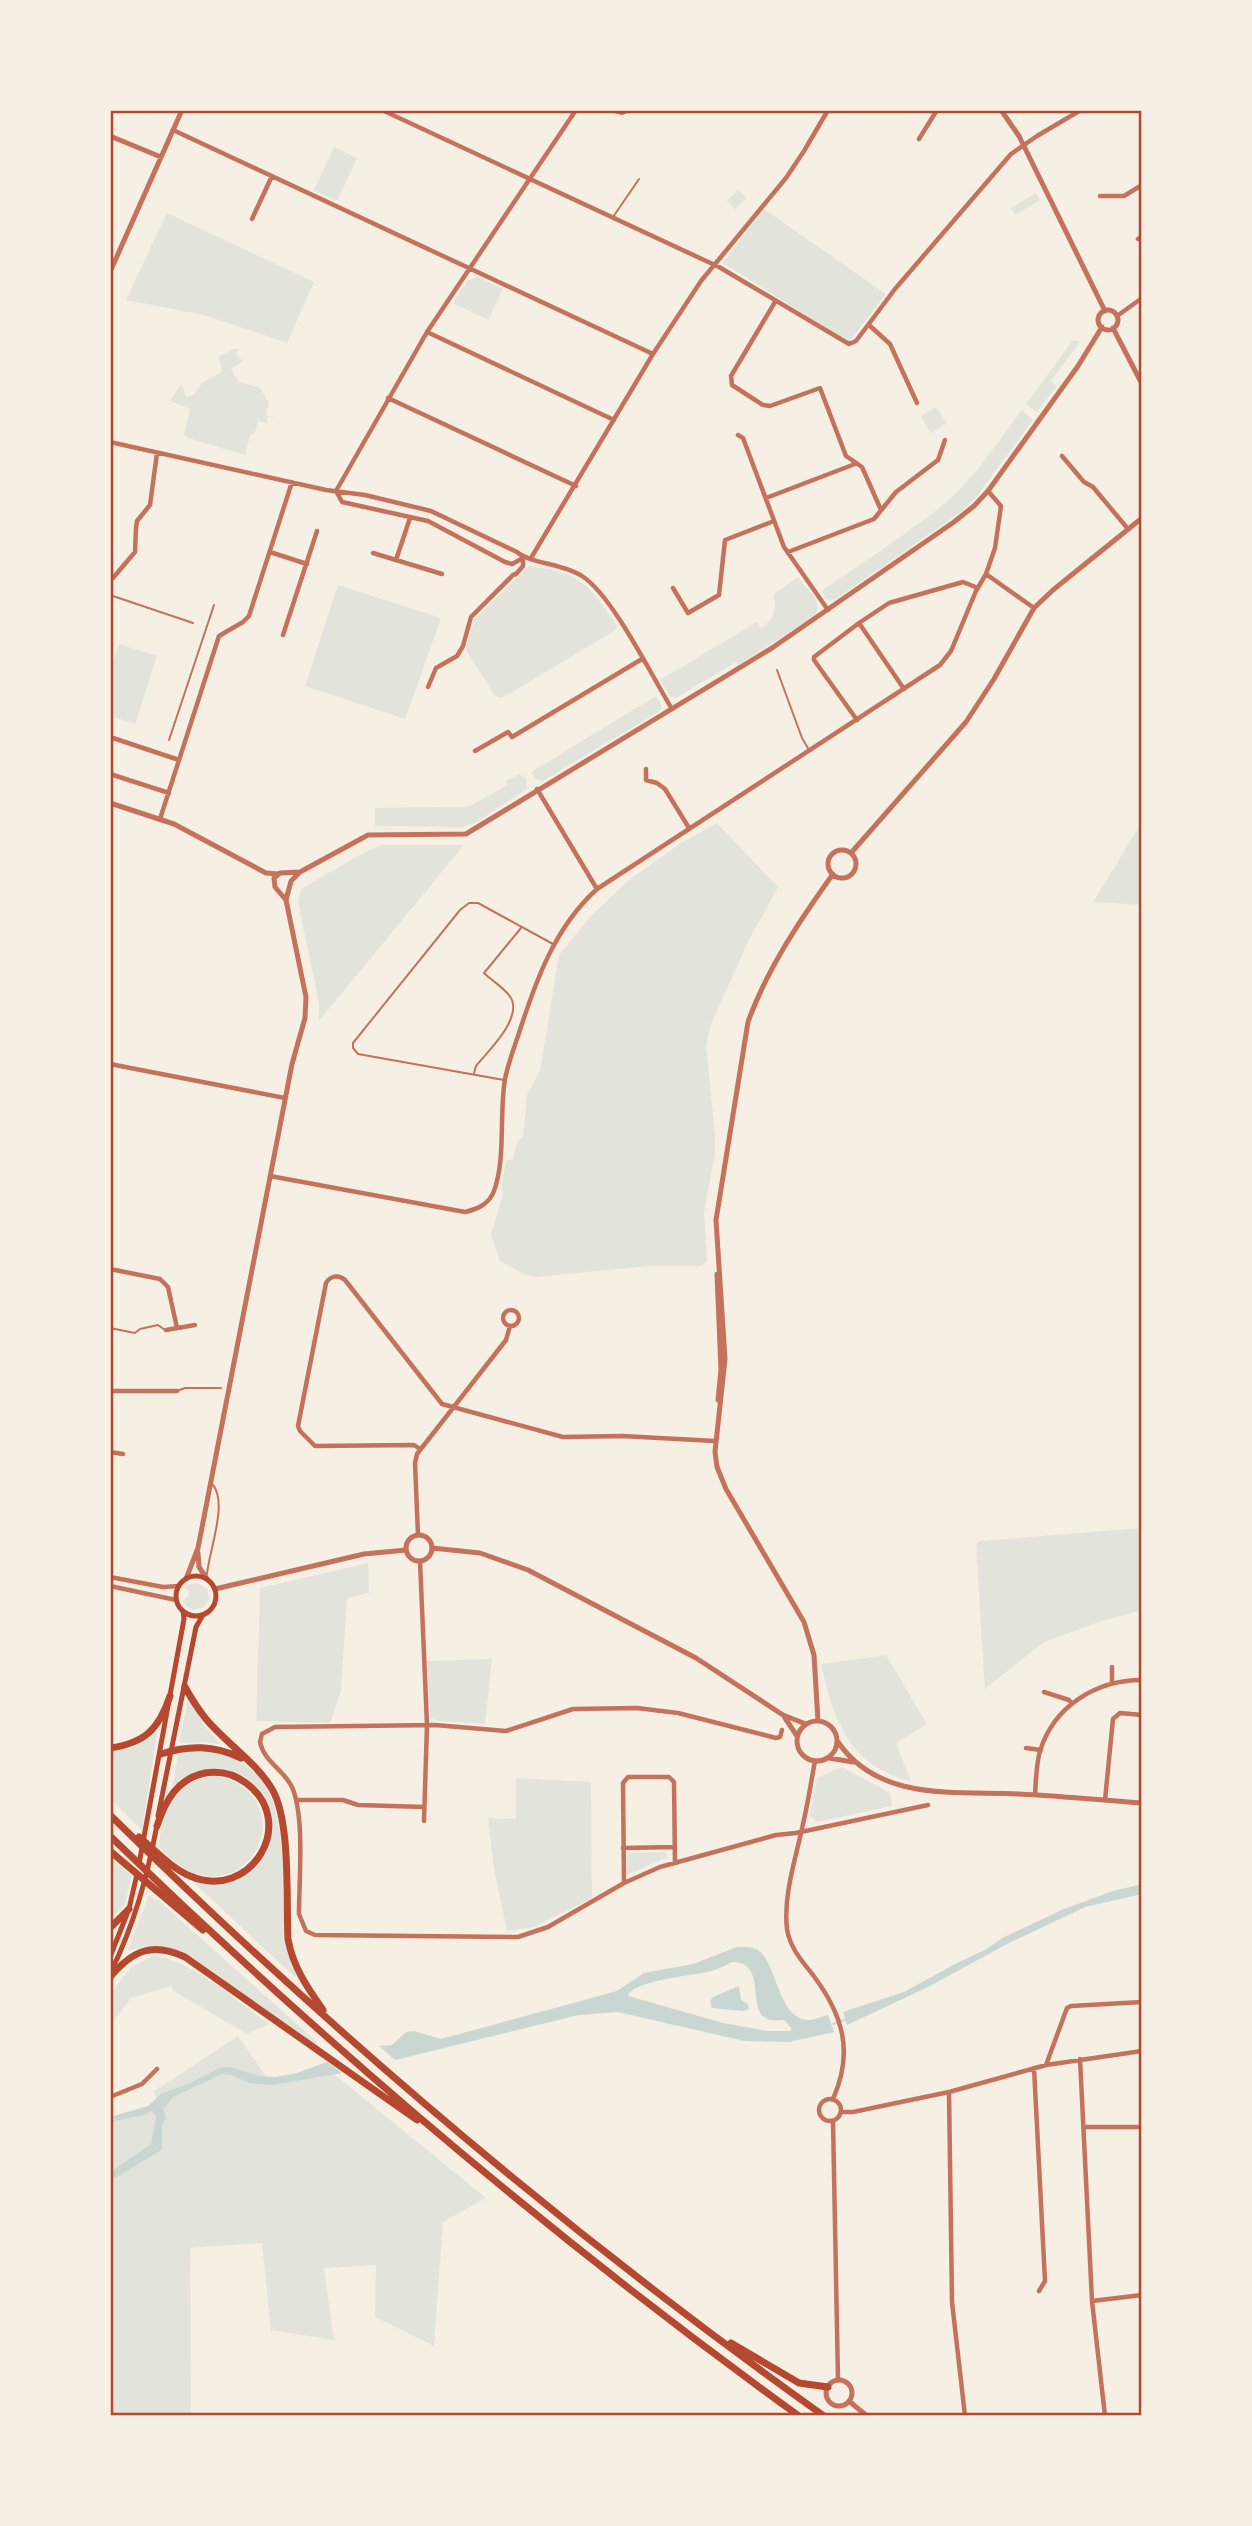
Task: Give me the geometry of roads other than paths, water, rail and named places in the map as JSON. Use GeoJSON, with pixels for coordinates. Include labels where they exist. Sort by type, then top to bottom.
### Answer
{"type":"FeatureCollection","features":[{"type":"Feature","properties":{"kind":"highway"},"geometry":{"type":"LineString","coordinates":[[185,1687],[205,1718],[266,1780],[278,1803],[284,1835],[288,1939],[294,1964],[331,2022]]}},
{"type":"Feature","properties":{"kind":"highway"},"geometry":{"type":"LineString","coordinates":[[110,1748],[141,1740],[154,1729],[163,1716],[170,1696]]}},
{"type":"Feature","properties":{"kind":"highway"},"geometry":{"type":"LineString","coordinates":[[161,1754],[172,1750],[207,1747],[230,1753],[248,1762]]}},
{"type":"Feature","properties":{"kind":"highway"},"geometry":{"type":"LineString","coordinates":[[110,1814],[178,1869],[189,1876],[206,1880],[229,1879],[251,1867],[264,1849],[269,1824],[265,1807],[256,1791],[242,1780],[216,1772],[197,1775],[176,1789],[164,1806],[157,1826]]}},
{"type":"Feature","properties":{"kind":"highway"},"geometry":{"type":"LineString","coordinates":[[110,1814],[179,1882],[331,2022],[550,2207],[711,2333],[824,2416]]}},
{"type":"Feature","properties":{"kind":"highway"},"geometry":{"type":"LineString","coordinates":[[110,1836],[280,1996]]}},
{"type":"Feature","properties":{"kind":"highway"},"geometry":{"type":"LineString","coordinates":[[110,1852],[593,2261],[714,2355],[799,2416]]}},
{"type":"Feature","properties":{"kind":"highway"},"geometry":{"type":"LineString","coordinates":[[110,1928],[129,1909]]}},
{"type":"Feature","properties":{"kind":"highway"},"geometry":{"type":"LineString","coordinates":[[110,1975],[130,1958],[149,1949],[166,1950],[185,1957],[456,2147]]}},
{"type":"Feature","properties":{"kind":"highway"},"geometry":{"type":"LineString","coordinates":[[711,2333],[748,2351],[799,2383],[828,2387]]}},
{"type":"Feature","properties":{"kind":"main road"},"geometry":{"type":"LineString","coordinates":[[110,1957],[133,1894],[161,1754],[184,1619],[183,1611],[176,1600],[178,1586],[186,1578],[196,1576],[207,1579],[216,1595],[213,1607],[203,1615],[196,1627],[140,1901],[132,1927],[110,1975]]}},
{"type":"Feature","properties":{"kind":"main road"},"geometry":{"type":"LineString","coordinates":[[183,1611],[192,1616],[203,1615]]}},
{"type":"Feature","properties":{"kind":"street"},"geometry":{"type":"LineString","coordinates":[[110,272],[182,110]]}},
{"type":"Feature","properties":{"kind":"street"},"geometry":{"type":"LineString","coordinates":[[382,110],[713,265],[849,344],[856,341],[895,289],[1004,162],[1024,145],[1081,110]]}},
{"type":"Feature","properties":{"kind":"street"},"geometry":{"type":"LineString","coordinates":[[512,564],[428,521],[349,505],[338,498],[336,491],[427,331],[576,110]]}},
{"type":"Feature","properties":{"kind":"street"},"geometry":{"type":"LineString","coordinates":[[531,558],[653,354],[713,265],[786,178],[828,110]]}},
{"type":"Feature","properties":{"kind":"street"},"geometry":{"type":"LineString","coordinates":[[919,139],[937,110]]}},
{"type":"Feature","properties":{"kind":"street"},"geometry":{"type":"LineString","coordinates":[[1001,110],[1024,145],[1105,311]]}},
{"type":"Feature","properties":{"kind":"street"},"geometry":{"type":"LineString","coordinates":[[173,130],[653,354]]}},
{"type":"Feature","properties":{"kind":"street"},"geometry":{"type":"LineString","coordinates":[[110,136],[161,157]]}},
{"type":"Feature","properties":{"kind":"street"},"geometry":{"type":"LineString","coordinates":[[252,219],[272,176]]}},
{"type":"Feature","properties":{"kind":"street"},"geometry":{"type":"LineString","coordinates":[[1100,196],[1124,196],[1142,185]]}},
{"type":"Feature","properties":{"kind":"street"},"geometry":{"type":"LineString","coordinates":[[1117,316],[1142,298]]}},
{"type":"Feature","properties":{"kind":"street"},"geometry":{"type":"LineString","coordinates":[[775,302],[731,376],[732,385],[763,405],[770,406],[820,388],[846,456],[862,467],[881,510]]}},
{"type":"Feature","properties":{"kind":"street"},"geometry":{"type":"LineString","coordinates":[[1102,327],[1098,320],[1105,311],[1111,310],[1118,321],[1113,328]]}},
{"type":"Feature","properties":{"kind":"street"},"geometry":{"type":"LineString","coordinates":[[869,324],[890,344],[918,403]]}},
{"type":"Feature","properties":{"kind":"street"},"geometry":{"type":"LineString","coordinates":[[1102,327],[1113,328]]}},
{"type":"Feature","properties":{"kind":"street"},"geometry":{"type":"LineString","coordinates":[[110,803],[160,819],[266,873],[300,872],[368,835],[461,835],[762,655],[954,522],[988,491],[1086,355],[1102,327]]}},
{"type":"Feature","properties":{"kind":"street"},"geometry":{"type":"LineString","coordinates":[[1113,328],[1142,384]]}},
{"type":"Feature","properties":{"kind":"street"},"geometry":{"type":"LineString","coordinates":[[427,331],[614,420]]}},
{"type":"Feature","properties":{"kind":"street"},"geometry":{"type":"LineString","coordinates":[[388,398],[576,486]]}},
{"type":"Feature","properties":{"kind":"street"},"geometry":{"type":"LineString","coordinates":[[738,435],[743,438],[788,552],[828,610]]}},
{"type":"Feature","properties":{"kind":"street"},"geometry":{"type":"LineString","coordinates":[[788,552],[874,519],[896,492],[938,460],[945,440]]}},
{"type":"Feature","properties":{"kind":"street"},"geometry":{"type":"LineString","coordinates":[[110,442],[292,482],[349,491],[431,511],[517,552],[523,558],[523,566],[471,617],[463,646],[457,656],[436,668],[428,687]]}},
{"type":"Feature","properties":{"kind":"street"},"geometry":{"type":"LineString","coordinates":[[110,577],[113,578],[135,552],[137,522],[150,505],[157,453]]}},
{"type":"Feature","properties":{"kind":"street"},"geometry":{"type":"LineString","coordinates":[[1062,456],[1084,482],[1093,487],[1128,529]]}},
{"type":"Feature","properties":{"kind":"street"},"geometry":{"type":"LineString","coordinates":[[766,498],[855,464]]}},
{"type":"Feature","properties":{"kind":"street"},"geometry":{"type":"LineString","coordinates":[[160,819],[219,636],[249,616],[292,482]]}},
{"type":"Feature","properties":{"kind":"street"},"geometry":{"type":"LineString","coordinates":[[270,1176],[465,1212],[488,1201],[498,1177],[505,1080],[527,1008],[553,944],[582,904],[597,889],[904,689],[948,656],[986,574],[995,548],[1001,511],[999,500],[988,491]]}},
{"type":"Feature","properties":{"kind":"street"},"geometry":{"type":"LineString","coordinates":[[396,560],[410,518]]}},
{"type":"Feature","properties":{"kind":"street"},"geometry":{"type":"LineString","coordinates":[[850,853],[966,722],[1034,608],[1142,518]]}},
{"type":"Feature","properties":{"kind":"street"},"geometry":{"type":"LineString","coordinates":[[673,588],[688,612],[719,595],[725,540],[774,521]]}},
{"type":"Feature","properties":{"kind":"street"},"geometry":{"type":"LineString","coordinates":[[284,635],[317,531]]}},
{"type":"Feature","properties":{"kind":"street"},"geometry":{"type":"LineString","coordinates":[[270,552],[307,564]]}},
{"type":"Feature","properties":{"kind":"street"},"geometry":{"type":"LineString","coordinates":[[373,553],[442,574]]}},
{"type":"Feature","properties":{"kind":"street"},"geometry":{"type":"LineString","coordinates":[[512,564],[523,558],[531,558],[564,567],[595,585],[615,613],[672,709]]}},
{"type":"Feature","properties":{"kind":"street"},"geometry":{"type":"LineString","coordinates":[[512,564],[513,575]]}},
{"type":"Feature","properties":{"kind":"street"},"geometry":{"type":"LineString","coordinates":[[986,574],[1034,608]]}},
{"type":"Feature","properties":{"kind":"street"},"geometry":{"type":"LineString","coordinates":[[857,720],[814,657],[889,603],[964,582],[978,587]]}},
{"type":"Feature","properties":{"kind":"street"},"geometry":{"type":"LineString","coordinates":[[859,623],[904,689]]}},
{"type":"Feature","properties":{"kind":"street"},"geometry":{"type":"LineString","coordinates":[[475,751],[508,732],[512,737],[642,659]]}},
{"type":"Feature","properties":{"kind":"street"},"geometry":{"type":"LineString","coordinates":[[110,737],[179,760]]}},
{"type":"Feature","properties":{"kind":"street"},"geometry":{"type":"LineString","coordinates":[[646,769],[646,780],[666,789],[688,828]]}},
{"type":"Feature","properties":{"kind":"street"},"geometry":{"type":"LineString","coordinates":[[110,774],[169,793]]}},
{"type":"Feature","properties":{"kind":"street"},"geometry":{"type":"LineString","coordinates":[[537,789],[597,889]]}},
{"type":"Feature","properties":{"kind":"street"},"geometry":{"type":"LineString","coordinates":[[838,851],[850,853],[856,860],[853,873],[845,877],[833,874],[829,863],[831,856],[838,851]]}},
{"type":"Feature","properties":{"kind":"street"},"geometry":{"type":"LineString","coordinates":[[277,889],[284,890],[300,872]]}},
{"type":"Feature","properties":{"kind":"street"},"geometry":{"type":"LineString","coordinates":[[266,873],[286,900]]}},
{"type":"Feature","properties":{"kind":"street"},"geometry":{"type":"LineString","coordinates":[[273,883],[278,874]]}},
{"type":"Feature","properties":{"kind":"street"},"geometry":{"type":"LineString","coordinates":[[186,1578],[198,1548],[285,1098],[306,1010],[306,997],[286,900],[290,884],[286,874]]}},
{"type":"Feature","properties":{"kind":"street"},"geometry":{"type":"LineString","coordinates":[[818,1721],[816,1675],[810,1637],[787,1590],[717,1467],[715,1441],[721,1370],[716,1220],[748,1022],[767,979],[833,874]]}},
{"type":"Feature","properties":{"kind":"street"},"geometry":{"type":"LineString","coordinates":[[110,1064],[285,1098]]}},
{"type":"Feature","properties":{"kind":"street"},"geometry":{"type":"LineString","coordinates":[[110,1269],[165,1282],[177,1328]]}},
{"type":"Feature","properties":{"kind":"street"},"geometry":{"type":"LineString","coordinates":[[420,1449],[414,1445],[315,1447],[300,1431],[299,1421],[326,1283],[335,1276],[345,1280],[438,1401],[453,1408],[563,1437],[622,1436],[715,1441]]}},
{"type":"Feature","properties":{"kind":"street"},"geometry":{"type":"LineString","coordinates":[[166,1330],[195,1325]]}},
{"type":"Feature","properties":{"kind":"street"},"geometry":{"type":"LineString","coordinates":[[418,1535],[415,1463],[420,1449],[506,1340],[510,1326]]}},
{"type":"Feature","properties":{"kind":"street"},"geometry":{"type":"LineString","coordinates":[[110,1391],[177,1391]]}},
{"type":"Feature","properties":{"kind":"street"},"geometry":{"type":"LineString","coordinates":[[110,1452],[123,1454]]}},
{"type":"Feature","properties":{"kind":"street"},"geometry":{"type":"LineString","coordinates":[[418,1535],[429,1539],[432,1548],[430,1556],[420,1561],[409,1557],[406,1550],[411,1538],[418,1535]]}},
{"type":"Feature","properties":{"kind":"street"},"geometry":{"type":"LineString","coordinates":[[198,1548],[199,1567],[207,1579]]}},
{"type":"Feature","properties":{"kind":"street"},"geometry":{"type":"LineString","coordinates":[[432,1548],[480,1553],[528,1570],[696,1658],[783,1715],[806,1724],[824,1722],[834,1729],[838,1742],[856,1763]]}},
{"type":"Feature","properties":{"kind":"street"},"geometry":{"type":"LineString","coordinates":[[215,1590],[364,1554],[406,1550]]}},
{"type":"Feature","properties":{"kind":"street"},"geometry":{"type":"LineString","coordinates":[[420,1561],[427,1725],[424,1821]]}},
{"type":"Feature","properties":{"kind":"street"},"geometry":{"type":"LineString","coordinates":[[110,1577],[163,1587],[178,1586]]}},
{"type":"Feature","properties":{"kind":"street"},"geometry":{"type":"LineString","coordinates":[[110,1586],[176,1600]]}},
{"type":"Feature","properties":{"kind":"street"},"geometry":{"type":"LineString","coordinates":[[1112,1667],[1112,1683]]}},
{"type":"Feature","properties":{"kind":"street"},"geometry":{"type":"LineString","coordinates":[[1035,1795],[1041,1750],[1052,1726],[1072,1704],[1096,1688],[1112,1683],[1142,1680]]}},
{"type":"Feature","properties":{"kind":"street"},"geometry":{"type":"LineString","coordinates":[[1044,1692],[1069,1700],[1072,1704]]}},
{"type":"Feature","properties":{"kind":"street"},"geometry":{"type":"LineString","coordinates":[[782,1730],[780,1737],[776,1738],[678,1713],[637,1708],[573,1709],[506,1731],[427,1725],[270,1728],[262,1734],[261,1747],[267,1758],[289,1781],[296,1800],[299,1914],[311,1935],[517,1937],[548,1927],[624,1883],[675,1863],[776,1835],[928,1805]]}},
{"type":"Feature","properties":{"kind":"street"},"geometry":{"type":"LineString","coordinates":[[1105,1800],[1113,1719],[1120,1713],[1142,1715]]}},
{"type":"Feature","properties":{"kind":"street"},"geometry":{"type":"LineString","coordinates":[[783,1715],[797,1738],[801,1753],[815,1761],[836,1758],[856,1763],[893,1784],[916,1790],[1142,1802]]}},
{"type":"Feature","properties":{"kind":"street"},"geometry":{"type":"LineString","coordinates":[[797,1738],[806,1724]]}},
{"type":"Feature","properties":{"kind":"street"},"geometry":{"type":"LineString","coordinates":[[828,1758],[833,1754],[838,1742]]}},
{"type":"Feature","properties":{"kind":"street"},"geometry":{"type":"LineString","coordinates":[[1026,1748],[1041,1750]]}},
{"type":"Feature","properties":{"kind":"street"},"geometry":{"type":"LineString","coordinates":[[815,1761],[789,1889],[787,1921],[794,1951],[826,1992],[842,2034],[844,2071],[833,2099]]}},
{"type":"Feature","properties":{"kind":"street"},"geometry":{"type":"LineString","coordinates":[[624,1883],[623,1783],[628,1777],[669,1777],[674,1782],[675,1863]]}},
{"type":"Feature","properties":{"kind":"street"},"geometry":{"type":"LineString","coordinates":[[296,1800],[343,1800],[358,1805],[424,1807]]}},
{"type":"Feature","properties":{"kind":"street"},"geometry":{"type":"LineString","coordinates":[[623,1848],[674,1847]]}},
{"type":"Feature","properties":{"kind":"street"},"geometry":{"type":"LineString","coordinates":[[1046,2065],[1067,2008],[1142,2003]]}},
{"type":"Feature","properties":{"kind":"street"},"geometry":{"type":"LineString","coordinates":[[838,2380],[833,2121],[842,2112],[950,2092],[1046,2065],[1142,2051]]}},
{"type":"Feature","properties":{"kind":"street"},"geometry":{"type":"LineString","coordinates":[[1080,2059],[1092,2301],[1105,2416]]}},
{"type":"Feature","properties":{"kind":"street"},"geometry":{"type":"LineString","coordinates":[[1034,2068],[1045,2281],[1039,2291]]}},
{"type":"Feature","properties":{"kind":"street"},"geometry":{"type":"LineString","coordinates":[[110,2096],[142,2084],[157,2069]]}},
{"type":"Feature","properties":{"kind":"street"},"geometry":{"type":"LineString","coordinates":[[950,2092],[952,2302],[965,2416]]}},
{"type":"Feature","properties":{"kind":"street"},"geometry":{"type":"LineString","coordinates":[[833,2099],[841,2105],[842,2112]]}},
{"type":"Feature","properties":{"kind":"street"},"geometry":{"type":"LineString","coordinates":[[833,2099],[823,2102],[819,2112],[826,2120],[833,2121]]}},
{"type":"Feature","properties":{"kind":"street"},"geometry":{"type":"LineString","coordinates":[[1083,2127],[1142,2127]]}},
{"type":"Feature","properties":{"kind":"street"},"geometry":{"type":"LineString","coordinates":[[1092,2301],[1142,2295]]}},
{"type":"Feature","properties":{"kind":"street"},"geometry":{"type":"LineString","coordinates":[[838,2380],[849,2385],[852,2393],[849,2401],[834,2405],[828,2399],[828,2387],[838,2380]]}},
{"type":"Feature","properties":{"kind":"street"},"geometry":{"type":"LineString","coordinates":[[849,2401],[867,2416]]}},
{"type":"Feature","properties":{"kind":"lane"},"geometry":{"type":"LineString","coordinates":[[607,110],[622,114],[632,110]]}},
{"type":"Feature","properties":{"kind":"lane"},"geometry":{"type":"LineString","coordinates":[[612,218],[639,179]]}},
{"type":"Feature","properties":{"kind":"lane"},"geometry":{"type":"LineString","coordinates":[[110,595],[193,623]]}},
{"type":"Feature","properties":{"kind":"lane"},"geometry":{"type":"LineString","coordinates":[[169,740],[214,605]]}},
{"type":"Feature","properties":{"kind":"lane"},"geometry":{"type":"LineString","coordinates":[[777,670],[802,738],[810,751]]}},
{"type":"Feature","properties":{"kind":"lane"},"geometry":{"type":"LineString","coordinates":[[505,1080],[358,1054],[353,1048],[353,1042],[464,905],[478,903],[553,944]]}},
{"type":"Feature","properties":{"kind":"lane"},"geometry":{"type":"LineString","coordinates":[[474,1074],[476,1066],[509,1024],[513,1007],[508,995],[484,974],[522,927]]}},
{"type":"Feature","properties":{"kind":"lane"},"geometry":{"type":"LineString","coordinates":[[110,1328],[135,1333],[140,1329],[158,1325],[166,1330]]}},
{"type":"Feature","properties":{"kind":"lane"},"geometry":{"type":"LineString","coordinates":[[177,1391],[185,1388],[221,1388]]}},
{"type":"Feature","properties":{"kind":"lane"},"geometry":{"type":"LineString","coordinates":[[207,1579],[218,1507],[215,1485],[211,1485]]}},
{"type":"Feature","properties":{"kind":"waterway"},"geometry":{"type":"LineString","coordinates":[[833,2024],[847,2019]]}}]}
